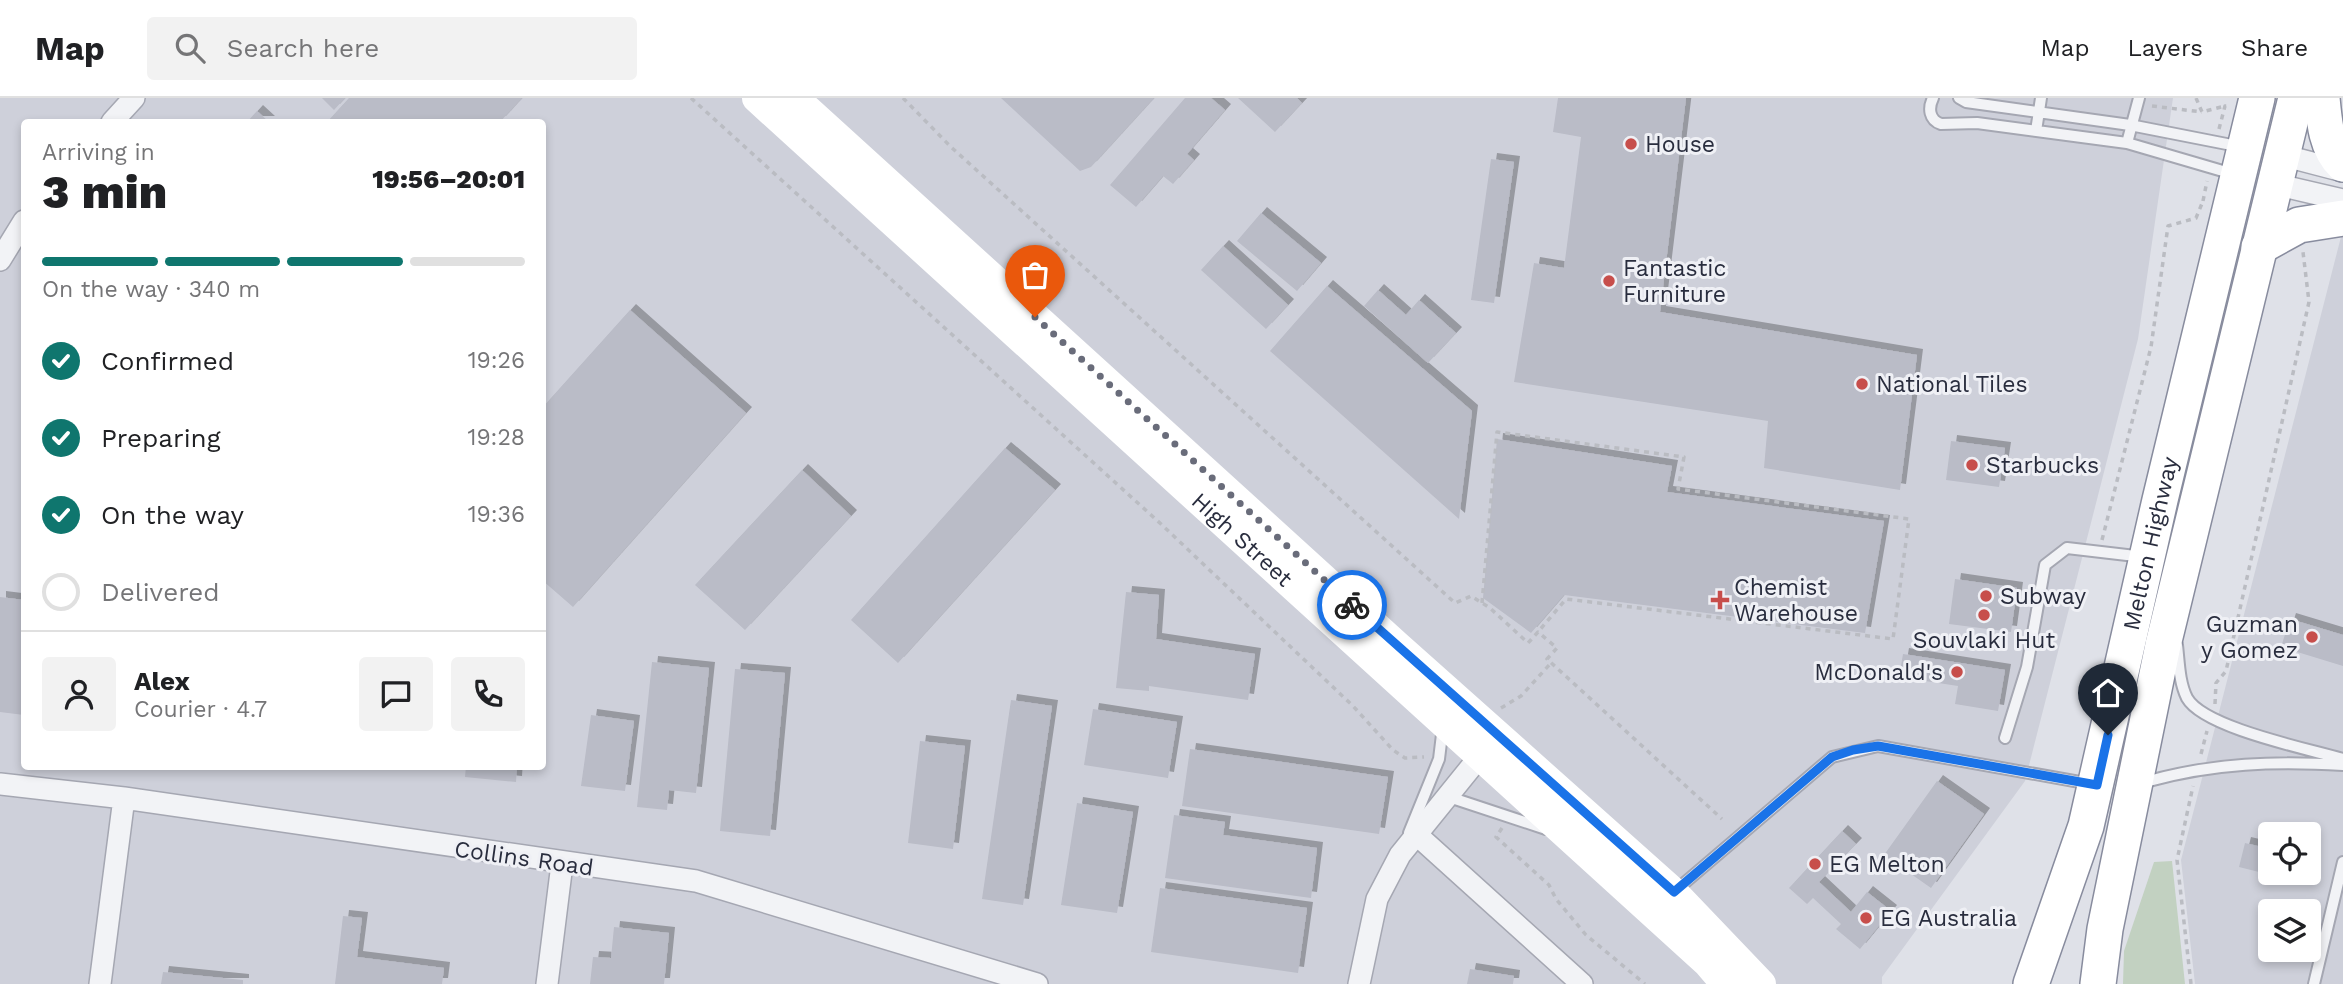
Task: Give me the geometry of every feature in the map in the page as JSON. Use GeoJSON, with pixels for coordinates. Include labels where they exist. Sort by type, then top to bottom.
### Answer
{"type":"FeatureCollection","features":[{"type":"Feature","properties":{"kind":"highway","name":"Melton Highway"},"geometry":{"type":"LineString","coordinates":[[2098,984],[2105,929],[2173,607],[2296,98]]}},
{"type":"Feature","properties":{"kind":"highway"},"geometry":{"type":"LineString","coordinates":[[2322,98],[2325,125],[2335,156],[2343,164]]}},
{"type":"Feature","properties":{"kind":"highway","name":"Melton Highway"},"geometry":{"type":"LineString","coordinates":[[2031,984],[2060,905],[2097,785],[2240,162],[2241,102]]}},
{"type":"Feature","properties":{"kind":"highway"},"geometry":{"type":"LineString","coordinates":[[2240,162],[2278,170]]}},
{"type":"Feature","properties":{"kind":"highway"},"geometry":{"type":"LineString","coordinates":[[2259,247],[2300,225],[2343,218]]}},
{"type":"Feature","properties":{"kind":"main road","name":"High Street"},"geometry":{"type":"LineString","coordinates":[[757,98],[1444,721],[1489,745],[1572,838],[1717,974]]}},
{"type":"Feature","properties":{"kind":"main road","name":"High Street"},"geometry":{"type":"LineString","coordinates":[[794,98],[1489,745],[1761,984]]}},
{"type":"Feature","properties":{"kind":"street"},"geometry":{"type":"LineString","coordinates":[[115,119],[134,98]]}},
{"type":"Feature","properties":{"kind":"street"},"geometry":{"type":"LineString","coordinates":[[2278,170],[2343,171]]}},
{"type":"Feature","properties":{"kind":"street"},"geometry":{"type":"LineString","coordinates":[[2278,170],[2343,200]]}},
{"type":"Feature","properties":{"kind":"street"},"geometry":{"type":"LineString","coordinates":[[0,260],[21,226]]}},
{"type":"Feature","properties":{"kind":"street"},"geometry":{"type":"LineString","coordinates":[[1359,984],[1377,899],[1399,855],[1489,745]]}},
{"type":"Feature","properties":{"kind":"street","name":"Collins Road"},"geometry":{"type":"LineString","coordinates":[[0,784],[124,798],[562,864],[696,881],[1037,984]]}},
{"type":"Feature","properties":{"kind":"street"},"geometry":{"type":"LineString","coordinates":[[100,984],[124,798]]}},
{"type":"Feature","properties":{"kind":"street"},"geometry":{"type":"LineString","coordinates":[[1417,835],[1582,984]]}},
{"type":"Feature","properties":{"kind":"street"},"geometry":{"type":"LineString","coordinates":[[547,984],[562,864]]}},
{"type":"Feature","properties":{"kind":"lane"},"geometry":{"type":"LineString","coordinates":[[1933,98],[1929,107],[1937,123],[1977,123],[2127,143],[2240,162]]}},
{"type":"Feature","properties":{"kind":"lane"},"geometry":{"type":"LineString","coordinates":[[2036,131],[2041,98]]}},
{"type":"Feature","properties":{"kind":"lane"},"geometry":{"type":"LineString","coordinates":[[1960,124],[1963,100],[2130,125],[2240,162]]}},
{"type":"Feature","properties":{"kind":"lane"},"geometry":{"type":"LineString","coordinates":[[2127,143],[2138,101]]}},
{"type":"Feature","properties":{"kind":"lane"},"geometry":{"type":"LineString","coordinates":[[2005,738],[2027,667],[2045,565],[2067,548],[2147,558]]}},
{"type":"Feature","properties":{"kind":"lane"},"geometry":{"type":"LineString","coordinates":[[2173,607],[2181,679],[2188,699],[2211,717],[2229,726],[2343,760]]}},
{"type":"Feature","properties":{"kind":"lane"},"geometry":{"type":"LineString","coordinates":[[1399,855],[1439,759],[1444,721]]}},
{"type":"Feature","properties":{"kind":"lane"},"geometry":{"type":"LineString","coordinates":[[1717,974],[1704,949],[1669,903],[1832,757],[1878,746],[2097,785]]}},
{"type":"Feature","properties":{"kind":"lane"},"geometry":{"type":"LineString","coordinates":[[2133,795],[2149,781],[2197,768],[2287,762],[2343,765]]}},
{"type":"Feature","properties":{"kind":"lane"},"geometry":{"type":"LineString","coordinates":[[1449,797],[1572,838]]}},
{"type":"Feature","properties":{"kind":"lane"},"geometry":{"type":"LineString","coordinates":[[2314,984],[2343,863]]}},
{"type":"Feature","properties":{"kind":"path"},"geometry":{"type":"LineString","coordinates":[[691,98],[1161,524],[1353,706],[1393,750],[1405,758],[1419,758]]}},
{"type":"Feature","properties":{"kind":"path"},"geometry":{"type":"LineString","coordinates":[[903,98],[951,147],[1455,603],[1471,596],[1528,643],[1566,599],[1894,639],[1909,519],[1678,489],[1684,457],[1497,432],[1482,603]]}},
{"type":"Feature","properties":{"kind":"path"},"geometry":{"type":"LineString","coordinates":[[2196,98],[2202,111]]}},
{"type":"Feature","properties":{"kind":"path"},"geometry":{"type":"LineString","coordinates":[[2138,101],[2202,111],[2241,102]]}},
{"type":"Feature","properties":{"kind":"path"},"geometry":{"type":"LineString","coordinates":[[2099,552],[2151,347],[2168,226],[2196,218],[2203,201]]}},
{"type":"Feature","properties":{"kind":"path"},"geometry":{"type":"LineString","coordinates":[[2191,984],[2177,860],[2197,768],[2217,701],[2216,683],[2226,671],[2309,302],[2302,244]]}},
{"type":"Feature","properties":{"kind":"path"},"geometry":{"type":"LineString","coordinates":[[1538,632],[1558,648],[1547,659],[1722,819]]}},
{"type":"Feature","properties":{"kind":"shaded area"},"geometry":{"type":"Polygon","coordinates":[[[0,98],[2173,98],[2138,339],[2025,781],[1882,977],[1882,984],[0,984],[0,98]]]}},
{"type":"Feature","properties":{"kind":"shaded area"},"geometry":{"type":"Polygon","coordinates":[[[2343,229],[2343,984],[2195,984],[2181,860],[2343,229]]]}},
{"type":"Feature","properties":{"kind":"green space"},"geometry":{"type":"Polygon","coordinates":[[[2172,861],[2185,984],[2123,984],[2124,951],[2154,862],[2172,861]]]}},
{"type":"Feature","properties":{"kind":"building"},"geometry":{"type":"Polygon","coordinates":[[[322,98],[345,98],[334,110],[322,98]]]}},
{"type":"Feature","properties":{"kind":"building"},"geometry":{"type":"Polygon","coordinates":[[[349,98],[522,98],[503,119],[330,119],[349,98]]]}},
{"type":"Feature","properties":{"kind":"building"},"geometry":{"type":"Polygon","coordinates":[[[1001,98],[1154,98],[1091,167],[1080,171],[1001,98]]]}},
{"type":"Feature","properties":{"kind":"building"},"geometry":{"type":"Polygon","coordinates":[[[1185,98],[1211,98],[1225,110],[1187,154],[1194,160],[1173,184],[1163,176],[1136,207],[1110,185],[1185,98]]]}},
{"type":"Feature","properties":{"kind":"building"},"geometry":{"type":"Polygon","coordinates":[[[1238,98],[1297,98],[1302,103],[1275,132],[1238,98]]]}},
{"type":"Feature","properties":{"kind":"building"},"geometry":{"type":"Polygon","coordinates":[[[1558,98],[1686,98],[1660,312],[1917,355],[1900,490],[1764,468],[1768,421],[1514,382],[1534,263],[1564,268],[1581,137],[1553,132],[1558,98]]]}},
{"type":"Feature","properties":{"kind":"building"},"geometry":{"type":"Polygon","coordinates":[[[257,111],[266,119],[250,119],[257,111]]]}},
{"type":"Feature","properties":{"kind":"building"},"geometry":{"type":"Polygon","coordinates":[[[1491,159],[1514,162],[1494,303],[1471,300],[1491,159]]]}},
{"type":"Feature","properties":{"kind":"building"},"geometry":{"type":"Polygon","coordinates":[[[1261,213],[1321,263],[1297,291],[1237,241],[1261,213]]]}},
{"type":"Feature","properties":{"kind":"building"},"geometry":{"type":"Polygon","coordinates":[[[1223,246],[1288,305],[1266,329],[1201,270],[1223,246]]]}},
{"type":"Feature","properties":{"kind":"building"},"geometry":{"type":"Polygon","coordinates":[[[1327,286],[1472,411],[1459,519],[1270,351],[1327,286]]]}},
{"type":"Feature","properties":{"kind":"building"},"geometry":{"type":"Polygon","coordinates":[[[1378,290],[1406,315],[1419,300],[1456,333],[1428,363],[1364,306],[1378,290]]]}},
{"type":"Feature","properties":{"kind":"building"},"geometry":{"type":"Polygon","coordinates":[[[630,310],[746,413],[573,607],[546,583],[546,404],[630,310]]]}},
{"type":"Feature","properties":{"kind":"building"},"geometry":{"type":"Polygon","coordinates":[[[1497,439],[1672,466],[1667,492],[1884,521],[1865,633],[1564,595],[1531,633],[1483,598],[1497,439]]]}},
{"type":"Feature","properties":{"kind":"building"},"geometry":{"type":"Polygon","coordinates":[[[1951,441],[2005,448],[1999,487],[1946,480],[1951,441]]]}},
{"type":"Feature","properties":{"kind":"building"},"geometry":{"type":"Polygon","coordinates":[[[1005,448],[1055,490],[898,663],[851,620],[1005,448]]]}},
{"type":"Feature","properties":{"kind":"building"},"geometry":{"type":"Polygon","coordinates":[[[802,470],[851,516],[745,630],[695,585],[802,470]]]}},
{"type":"Feature","properties":{"kind":"building"},"geometry":{"type":"Polygon","coordinates":[[[1955,579],[2017,588],[2011,632],[1949,624],[1955,579]]]}},
{"type":"Feature","properties":{"kind":"building"},"geometry":{"type":"Polygon","coordinates":[[[1126,592],[1159,595],[1156,639],[1255,654],[1248,700],[1149,686],[1149,691],[1116,688],[1126,592]]]}},
{"type":"Feature","properties":{"kind":"building"},"geometry":{"type":"Polygon","coordinates":[[[0,597],[21,600],[21,715],[0,712],[0,597]]]}},
{"type":"Feature","properties":{"kind":"building"},"geometry":{"type":"Polygon","coordinates":[[[2290,619],[2343,635],[2343,666],[2281,647],[2290,619]]]}},
{"type":"Feature","properties":{"kind":"building"},"geometry":{"type":"Polygon","coordinates":[[[1903,654],[2005,670],[1998,711],[1955,704],[1958,686],[1899,677],[1903,654]]]}},
{"type":"Feature","properties":{"kind":"building"},"geometry":{"type":"Polygon","coordinates":[[[652,662],[709,668],[696,793],[669,790],[667,810],[637,807],[652,662]]]}},
{"type":"Feature","properties":{"kind":"building"},"geometry":{"type":"Polygon","coordinates":[[[735,669],[785,673],[770,836],[720,831],[735,669]]]}},
{"type":"Feature","properties":{"kind":"building"},"geometry":{"type":"Polygon","coordinates":[[[1011,700],[1052,706],[1023,905],[982,899],[1011,700]]]}},
{"type":"Feature","properties":{"kind":"building"},"geometry":{"type":"Polygon","coordinates":[[[1093,709],[1177,722],[1168,778],[1084,765],[1093,709]]]}},
{"type":"Feature","properties":{"kind":"building"},"geometry":{"type":"Polygon","coordinates":[[[591,715],[634,721],[625,791],[581,786],[591,715]]]}},
{"type":"Feature","properties":{"kind":"building"},"geometry":{"type":"Polygon","coordinates":[[[920,741],[965,746],[953,849],[908,843],[920,741]]]}},
{"type":"Feature","properties":{"kind":"building"},"geometry":{"type":"Polygon","coordinates":[[[1190,749],[1388,777],[1379,834],[1182,806],[1190,749]]]}},
{"type":"Feature","properties":{"kind":"building"},"geometry":{"type":"Polygon","coordinates":[[[466,770],[517,770],[516,782],[465,777],[466,770]]]}},
{"type":"Feature","properties":{"kind":"building"},"geometry":{"type":"Polygon","coordinates":[[[1937,781],[1984,814],[1931,888],[1884,855],[1937,781]]]}},
{"type":"Feature","properties":{"kind":"building"},"geometry":{"type":"Polygon","coordinates":[[[1077,803],[1133,812],[1117,913],[1061,905],[1077,803]]]}},
{"type":"Feature","properties":{"kind":"building"},"geometry":{"type":"Polygon","coordinates":[[[1174,815],[1225,822],[1223,835],[1317,848],[1311,898],[1165,878],[1174,815]]]}},
{"type":"Feature","properties":{"kind":"building"},"geometry":{"type":"Polygon","coordinates":[[[1842,831],[1856,844],[1819,882],[1851,912],[1867,892],[1891,911],[1860,949],[1836,929],[1841,924],[1813,898],[1807,904],[1789,888],[1842,831]]]}},
{"type":"Feature","properties":{"kind":"building"},"geometry":{"type":"Polygon","coordinates":[[[2245,843],[2258,846],[2258,872],[2239,867],[2245,843]]]}},
{"type":"Feature","properties":{"kind":"building"},"geometry":{"type":"Polygon","coordinates":[[[1160,888],[1307,908],[1298,973],[1151,952],[1160,888]]]}},
{"type":"Feature","properties":{"kind":"building"},"geometry":{"type":"Polygon","coordinates":[[[343,916],[362,918],[357,957],[444,968],[442,984],[335,984],[343,916]]]}},
{"type":"Feature","properties":{"kind":"building"},"geometry":{"type":"Polygon","coordinates":[[[614,927],[669,933],[664,984],[590,984],[593,957],[611,958],[614,927]]]}},
{"type":"Feature","properties":{"kind":"building"},"geometry":{"type":"Polygon","coordinates":[[[1470,969],[1514,976],[1513,984],[1467,984],[1470,969]]]}},
{"type":"Feature","properties":{"kind":"building"},"geometry":{"type":"Polygon","coordinates":[[[163,972],[243,980],[243,984],[161,984],[163,972]]]}},
{"type":"Feature","properties":{"kind":"way so far"},"geometry":{"type":"LineString","coordinates":[[1035,317],[1352,605]]}},
{"type":"Feature","properties":{"kind":"place","name":"House"},"geometry":{"type":"Point","coordinates":[1631,144]}},
{"type":"Feature","properties":{"kind":"place","name":"Fantastic Furniture"},"geometry":{"type":"Point","coordinates":[1609,281]}},
{"type":"Feature","properties":{"kind":"place","name":"National Tiles"},"geometry":{"type":"Point","coordinates":[1862,384]}},
{"type":"Feature","properties":{"kind":"place","name":"Starbucks"},"geometry":{"type":"Point","coordinates":[1972,465]}},
{"type":"Feature","properties":{"kind":"place","name":"Subway"},"geometry":{"type":"Point","coordinates":[1986,596]}},
{"type":"Feature","properties":{"kind":"place","name":"Chemist Warehouse"},"geometry":{"type":"Point","coordinates":[1720,600]}},
{"type":"Feature","properties":{"kind":"place","name":"Souvlaki Hut"},"geometry":{"type":"Point","coordinates":[1984,615]}},
{"type":"Feature","properties":{"kind":"place","name":"Guzman y Gomez"},"geometry":{"type":"Point","coordinates":[2312,637]}},
{"type":"Feature","properties":{"kind":"place","name":"McDonald's"},"geometry":{"type":"Point","coordinates":[1957,672]}},
{"type":"Feature","properties":{"kind":"place","name":"EG Melton"},"geometry":{"type":"Point","coordinates":[1815,864]}},
{"type":"Feature","properties":{"kind":"place","name":"EG Australia"},"geometry":{"type":"Point","coordinates":[1866,918]}},
{"type":"Feature","properties":{"kind":"route"},"geometry":{"type":"LineString","coordinates":[[1352,605],[1674,892],[1832,757],[1878,746],[2097,785],[2108,735]]}}]}
